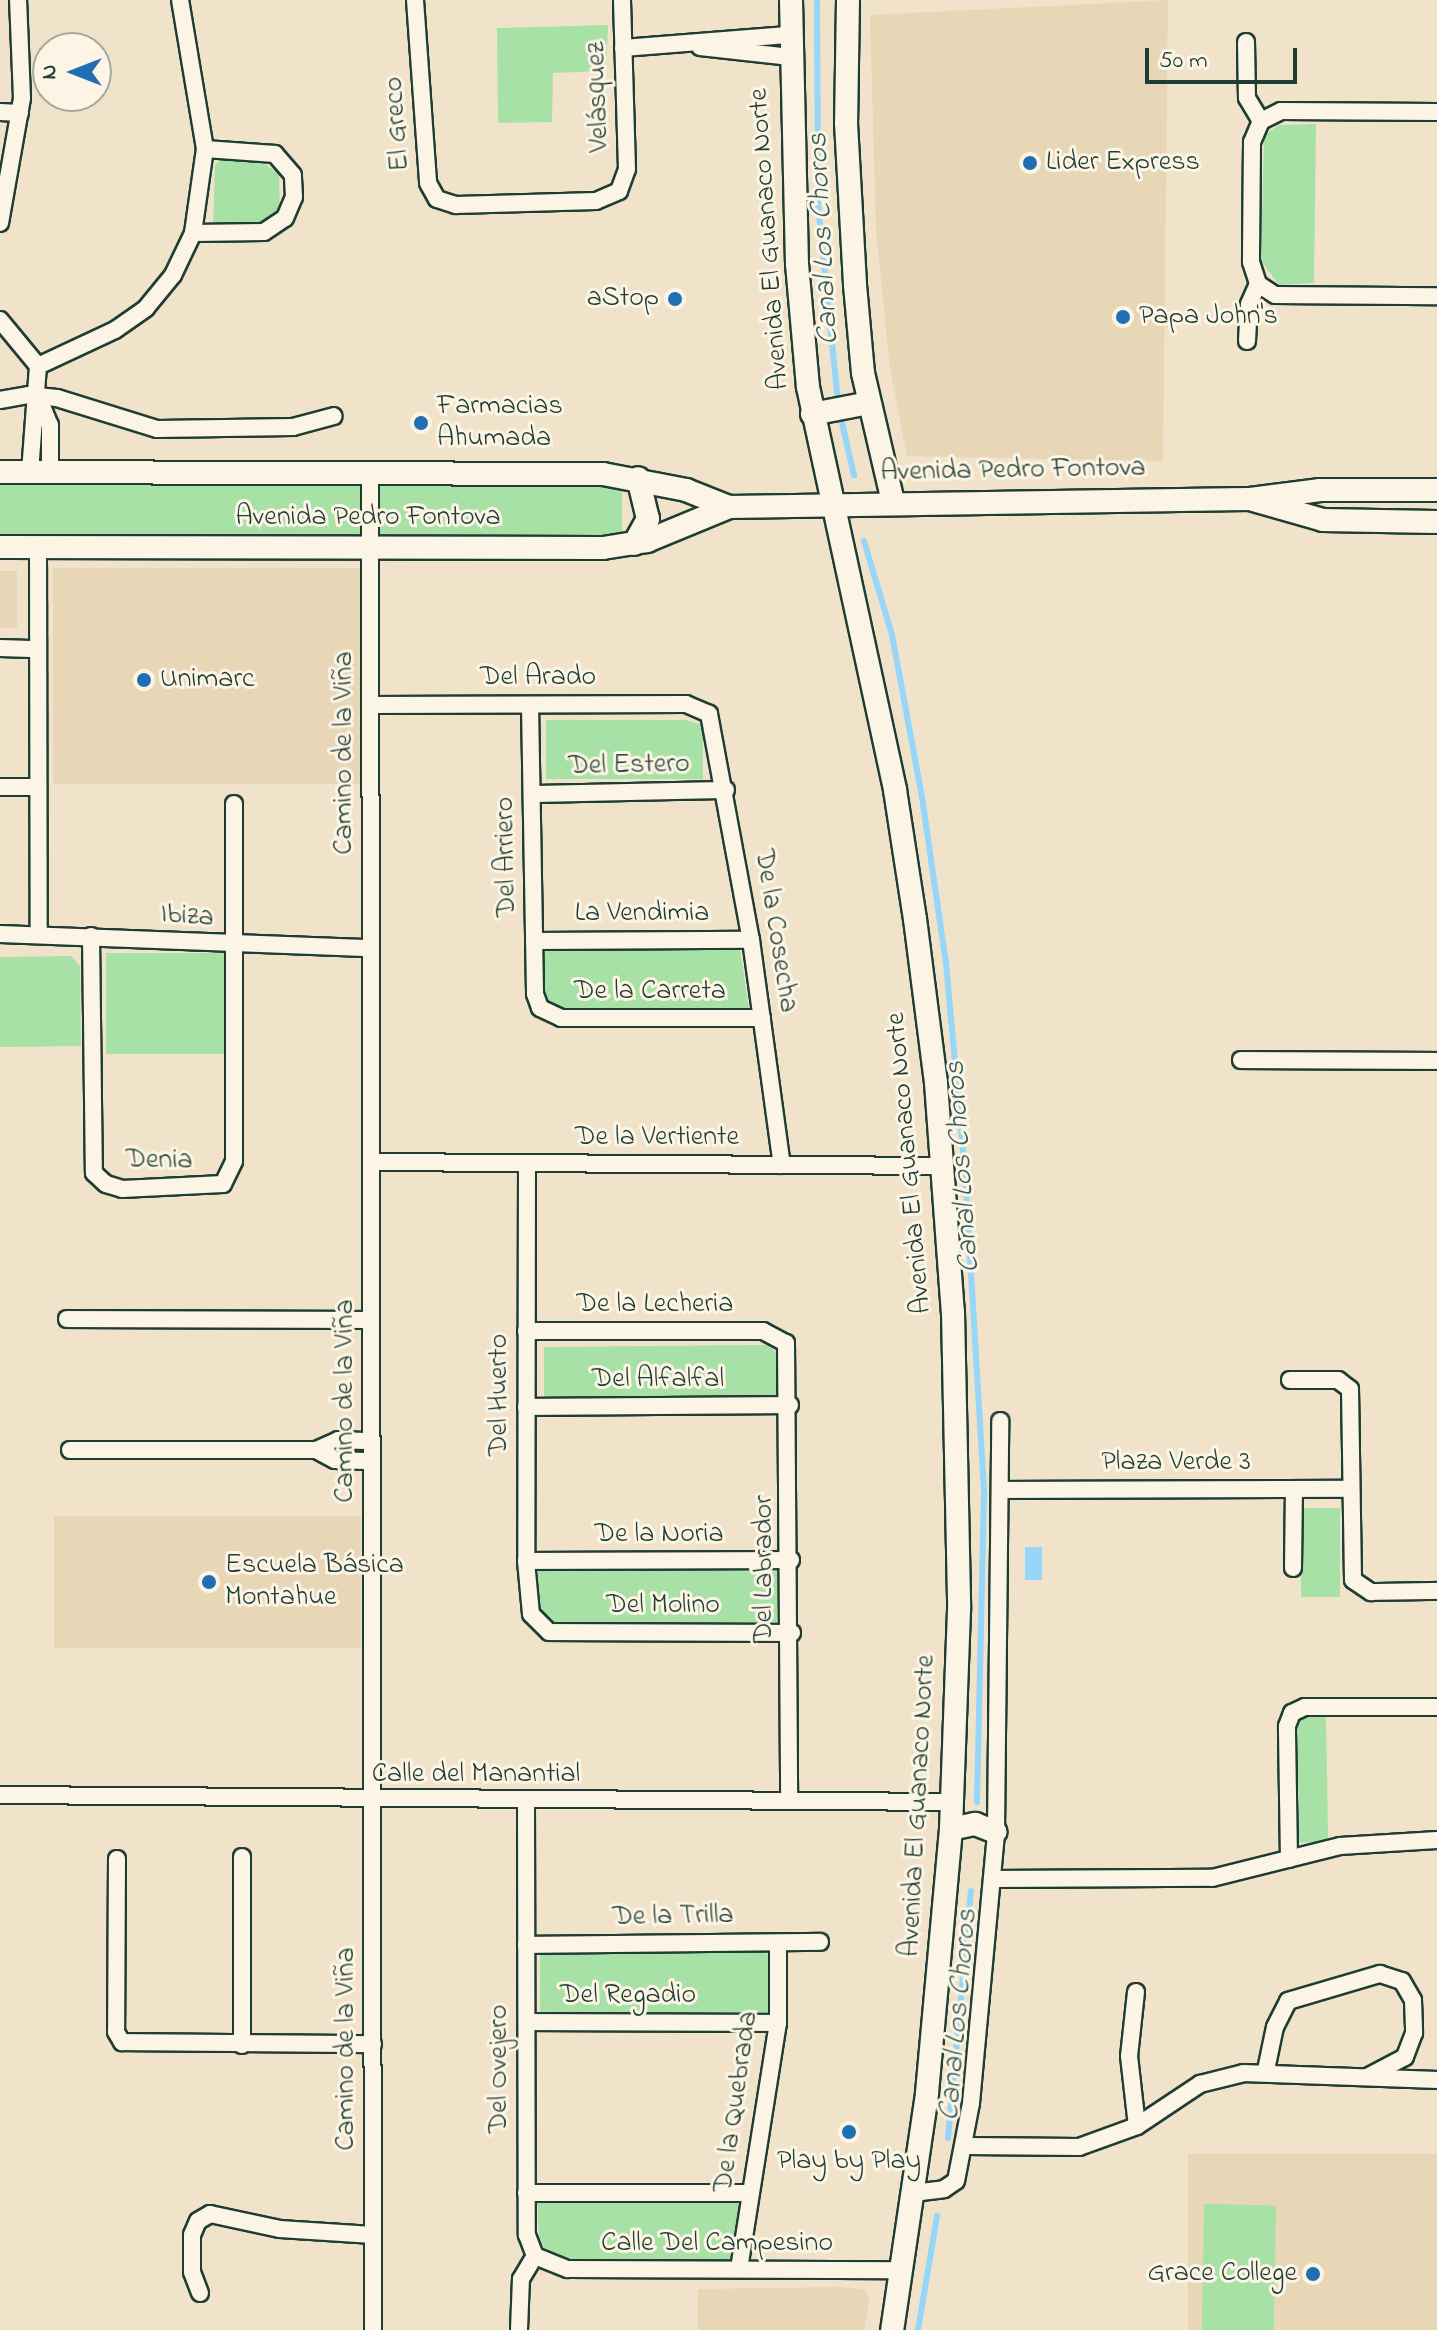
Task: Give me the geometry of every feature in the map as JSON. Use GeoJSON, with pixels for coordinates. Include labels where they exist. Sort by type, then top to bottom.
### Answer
{"type":"FeatureCollection","features":[{"type":"Feature","properties":{"kind":"street"},"geometry":{"type":"LineString","coordinates":[[0,223],[20,113],[18,0]]}},
{"type":"Feature","properties":{"kind":"street"},"geometry":{"type":"LineString","coordinates":[[38,366],[115,330],[146,308],[173,275],[193,233],[205,149],[180,0]]}},
{"type":"Feature","properties":{"kind":"street","name":"El Greco"},"geometry":{"type":"LineString","coordinates":[[415,0],[427,175],[437,199],[456,205],[596,201],[619,191]]}},
{"type":"Feature","properties":{"kind":"street","name":"Velásquez"},"geometry":{"type":"LineString","coordinates":[[619,191],[627,169],[622,0]]}},
{"type":"Feature","properties":{"kind":"street","name":"Avenida El Guanaco Norte"},"geometry":{"type":"LineString","coordinates":[[791,0],[799,301],[833,504],[897,804],[927,1001],[943,1166],[959,1519],[951,1829],[938,1994],[892,2330]]}},
{"type":"Feature","properties":{"kind":"street"},"geometry":{"type":"LineString","coordinates":[[848,0],[850,204],[860,405],[893,502]]}},
{"type":"Feature","properties":{"kind":"street"},"geometry":{"type":"LineString","coordinates":[[1246,42],[1247,98],[1261,121]]}},
{"type":"Feature","properties":{"kind":"street"},"geometry":{"type":"LineString","coordinates":[[623,48],[790,46]]}},
{"type":"Feature","properties":{"kind":"street"},"geometry":{"type":"LineString","coordinates":[[1247,341],[1249,304],[1258,284],[1251,262],[1252,142],[1261,121],[1281,111],[1437,112]]}},
{"type":"Feature","properties":{"kind":"street"},"geometry":{"type":"LineString","coordinates":[[0,112],[20,113]]}},
{"type":"Feature","properties":{"kind":"street"},"geometry":{"type":"LineString","coordinates":[[193,233],[264,232],[285,218],[294,197],[293,175],[275,154],[205,149]]}},
{"type":"Feature","properties":{"kind":"street"},"geometry":{"type":"LineString","coordinates":[[1258,284],[1285,296],[1437,296]]}},
{"type":"Feature","properties":{"kind":"street"},"geometry":{"type":"LineString","coordinates":[[0,320],[38,366],[38,396],[50,425],[40,472]]}},
{"type":"Feature","properties":{"kind":"street"},"geometry":{"type":"LineString","coordinates":[[0,400],[38,396],[157,429],[278,429],[334,416]]}},
{"type":"Feature","properties":{"kind":"street"},"geometry":{"type":"LineString","coordinates":[[819,413],[860,405]]}},
{"type":"Feature","properties":{"kind":"street","name":"Avenida Pedro Fontova"},"geometry":{"type":"LineString","coordinates":[[0,472],[559,472],[638,478],[729,507],[893,502],[1250,499],[1320,490],[1437,490]]}},
{"type":"Feature","properties":{"kind":"street","name":"Camino de la Viña"},"geometry":{"type":"LineString","coordinates":[[370,472],[373,2330]]}},
{"type":"Feature","properties":{"kind":"street"},"geometry":{"type":"LineString","coordinates":[[634,544],[648,519],[638,478]]}},
{"type":"Feature","properties":{"kind":"street","name":"Avenida Pedro Fontova"},"geometry":{"type":"LineString","coordinates":[[1250,499],[1323,520],[1437,522]]}},
{"type":"Feature","properties":{"kind":"street","name":"Avenida Pedro Fontova"},"geometry":{"type":"LineString","coordinates":[[0,547],[370,548],[634,544],[729,507]]}},
{"type":"Feature","properties":{"kind":"street"},"geometry":{"type":"LineString","coordinates":[[38,547],[39,934]]}},
{"type":"Feature","properties":{"kind":"street"},"geometry":{"type":"LineString","coordinates":[[0,648],[38,649]]}},
{"type":"Feature","properties":{"kind":"street","name":"Del Arado"},"geometry":{"type":"LineString","coordinates":[[370,705],[686,704],[705,710]]}},
{"type":"Feature","properties":{"kind":"street","name":"Del Arriero"},"geometry":{"type":"LineString","coordinates":[[530,705],[534,941],[540,1008]]}},
{"type":"Feature","properties":{"kind":"street","name":"De la Cosecha"},"geometry":{"type":"LineString","coordinates":[[705,710],[715,725],[751,940],[782,1165]]}},
{"type":"Feature","properties":{"kind":"street"},"geometry":{"type":"LineString","coordinates":[[0,787],[38,787]]}},
{"type":"Feature","properties":{"kind":"street","name":"Del Estero"},"geometry":{"type":"LineString","coordinates":[[532,794],[726,790]]}},
{"type":"Feature","properties":{"kind":"street"},"geometry":{"type":"LineString","coordinates":[[234,804],[237,946]]}},
{"type":"Feature","properties":{"kind":"street","name":"Ibiza"},"geometry":{"type":"LineString","coordinates":[[0,934],[91,936],[237,946],[371,948]]}},
{"type":"Feature","properties":{"kind":"street","name":"Denia"},"geometry":{"type":"LineString","coordinates":[[91,936],[91,1164],[100,1180],[122,1189],[211,1188],[232,1175],[237,946]]}},
{"type":"Feature","properties":{"kind":"street","name":"La Vendimia"},"geometry":{"type":"LineString","coordinates":[[534,941],[751,940]]}},
{"type":"Feature","properties":{"kind":"street","name":"De la Carreta"},"geometry":{"type":"LineString","coordinates":[[540,1008],[561,1018],[762,1018]]}},
{"type":"Feature","properties":{"kind":"street"},"geometry":{"type":"LineString","coordinates":[[1241,1060],[1437,1061]]}},
{"type":"Feature","properties":{"kind":"street","name":"De la Vertiente"},"geometry":{"type":"LineString","coordinates":[[371,1162],[943,1166]]}},
{"type":"Feature","properties":{"kind":"street","name":"Del Huerto"},"geometry":{"type":"LineString","coordinates":[[527,1163],[526,1561],[531,1614],[537,1624]]}},
{"type":"Feature","properties":{"kind":"street"},"geometry":{"type":"LineString","coordinates":[[67,1319],[371,1320]]}},
{"type":"Feature","properties":{"kind":"street","name":"De la Lecheria"},"geometry":{"type":"LineString","coordinates":[[526,1331],[763,1331],[782,1338]]}},
{"type":"Feature","properties":{"kind":"street","name":"Del Labrador"},"geometry":{"type":"LineString","coordinates":[[782,1338],[788,1349],[790,1405],[792,1633],[789,1801]]}},
{"type":"Feature","properties":{"kind":"street"},"geometry":{"type":"LineString","coordinates":[[1290,1380],[1338,1380],[1350,1389],[1349,1567],[1357,1585],[1371,1592],[1437,1591]]}},
{"type":"Feature","properties":{"kind":"street","name":"Del Alfalfal"},"geometry":{"type":"LineString","coordinates":[[526,1407],[790,1405]]}},
{"type":"Feature","properties":{"kind":"street"},"geometry":{"type":"LineString","coordinates":[[913,2193],[951,2186],[960,2175],[966,2146],[996,1832],[1000,1421]]}},
{"type":"Feature","properties":{"kind":"street"},"geometry":{"type":"LineString","coordinates":[[70,1450],[316,1450],[338,1440],[372,1441]]}},
{"type":"Feature","properties":{"kind":"street"},"geometry":{"type":"LineString","coordinates":[[316,1450],[335,1460],[372,1461]]}},
{"type":"Feature","properties":{"kind":"street"},"geometry":{"type":"LineString","coordinates":[[1293,1568],[1294,1489]]}},
{"type":"Feature","properties":{"kind":"street","name":"Plaza Verde 3"},"geometry":{"type":"LineString","coordinates":[[1001,1490],[1350,1489]]}},
{"type":"Feature","properties":{"kind":"street","name":"De la Noria"},"geometry":{"type":"LineString","coordinates":[[526,1561],[791,1560]]}},
{"type":"Feature","properties":{"kind":"street","name":"Del Molino"},"geometry":{"type":"LineString","coordinates":[[537,1624],[549,1632],[792,1633]]}},
{"type":"Feature","properties":{"kind":"street"},"geometry":{"type":"LineString","coordinates":[[1289,1859],[1287,1726],[1292,1713],[1305,1707],[1437,1707]]}},
{"type":"Feature","properties":{"kind":"street","name":"Calle del Manantial"},"geometry":{"type":"LineString","coordinates":[[0,1795],[372,1801],[952,1802]]}},
{"type":"Feature","properties":{"kind":"street","name":"Del Ovejero"},"geometry":{"type":"LineString","coordinates":[[526,1802],[526,2193],[527,2235],[535,2256]]}},
{"type":"Feature","properties":{"kind":"street"},"geometry":{"type":"LineString","coordinates":[[951,1829],[975,1824],[996,1832]]}},
{"type":"Feature","properties":{"kind":"street"},"geometry":{"type":"LineString","coordinates":[[992,1879],[1192,1880],[1356,1843],[1437,1840]]}},
{"type":"Feature","properties":{"kind":"street"},"geometry":{"type":"LineString","coordinates":[[242,1857],[242,2045]]}},
{"type":"Feature","properties":{"kind":"street"},"geometry":{"type":"LineString","coordinates":[[117,1859],[118,2037],[132,2045],[373,2044]]}},
{"type":"Feature","properties":{"kind":"street","name":"De la Trilla"},"geometry":{"type":"LineString","coordinates":[[526,1945],[820,1942]]}},
{"type":"Feature","properties":{"kind":"street","name":"De la Quebrada"},"geometry":{"type":"LineString","coordinates":[[739,2269],[778,2023],[778,1943]]}},
{"type":"Feature","properties":{"kind":"street"},"geometry":{"type":"LineString","coordinates":[[1266,2070],[1275,2027],[1288,2001],[1380,1974],[1402,1981],[1413,2000],[1414,2033],[1405,2057],[1366,2077]]}},
{"type":"Feature","properties":{"kind":"street"},"geometry":{"type":"LineString","coordinates":[[1136,1992],[1129,2056],[1137,2126]]}},
{"type":"Feature","properties":{"kind":"street","name":"Del Regadio"},"geometry":{"type":"LineString","coordinates":[[527,2022],[778,2023]]}},
{"type":"Feature","properties":{"kind":"street"},"geometry":{"type":"LineString","coordinates":[[966,2146],[1079,2147],[1137,2126],[1200,2084],[1266,2070],[1437,2080]]}},
{"type":"Feature","properties":{"kind":"street"},"geometry":{"type":"LineString","coordinates":[[526,2193],[750,2193]]}},
{"type":"Feature","properties":{"kind":"street"},"geometry":{"type":"LineString","coordinates":[[200,2293],[192,2272],[192,2235],[198,2221],[210,2214],[280,2229],[373,2235]]}},
{"type":"Feature","properties":{"kind":"street"},"geometry":{"type":"LineString","coordinates":[[519,2330],[521,2279],[535,2256]]}},
{"type":"Feature","properties":{"kind":"street","name":"Calle Del Campesino"},"geometry":{"type":"LineString","coordinates":[[535,2256],[568,2269],[902,2270]]}},
{"type":"Feature","properties":{"kind":"shaded area"},"geometry":{"type":"Polygon","coordinates":[[[1168,0],[1163,461],[907,456],[890,369],[876,231],[870,15],[1168,0]]]}},
{"type":"Feature","properties":{"kind":"shaded area"},"geometry":{"type":"Polygon","coordinates":[[[53,568],[360,568],[360,784],[53,784],[53,568]]]}},
{"type":"Feature","properties":{"kind":"shaded area"},"geometry":{"type":"Polygon","coordinates":[[[0,571],[17,571],[17,628],[0,628],[0,571]]]}},
{"type":"Feature","properties":{"kind":"shaded area","name":"Escuela Básica Montahue"},"geometry":{"type":"Polygon","coordinates":[[[54,1516],[361,1516],[361,1648],[54,1648],[54,1516]]]}},
{"type":"Feature","properties":{"kind":"shaded area","name":"Grace College"},"geometry":{"type":"Polygon","coordinates":[[[1188,2154],[1437,2154],[1437,2330],[1188,2330],[1188,2154]]]}},
{"type":"Feature","properties":{"kind":"shaded area"},"geometry":{"type":"Polygon","coordinates":[[[698,2289],[864,2289],[870,2298],[864,2330],[698,2330],[698,2289]]]}},
{"type":"Feature","properties":{"kind":"green space"},"geometry":{"type":"Polygon","coordinates":[[[608,25],[606,71],[553,73],[552,122],[498,123],[497,28],[608,25]]]}},
{"type":"Feature","properties":{"kind":"green space"},"geometry":{"type":"Polygon","coordinates":[[[1316,124],[1314,283],[1279,285],[1261,261],[1264,135],[1279,125],[1316,124]]]}},
{"type":"Feature","properties":{"kind":"green space"},"geometry":{"type":"Polygon","coordinates":[[[221,159],[256,159],[279,173],[280,212],[259,226],[213,227],[215,165],[221,159]]]}},
{"type":"Feature","properties":{"kind":"green space"},"geometry":{"type":"Polygon","coordinates":[[[0,485],[622,485],[622,541],[0,541],[0,485]]]}},
{"type":"Feature","properties":{"kind":"green space"},"geometry":{"type":"Polygon","coordinates":[[[546,720],[685,720],[703,725],[703,779],[546,779],[546,720]]]}},
{"type":"Feature","properties":{"kind":"green space"},"geometry":{"type":"Polygon","coordinates":[[[541,949],[740,949],[749,1009],[561,1011],[548,1005],[544,995],[541,949]]]}},
{"type":"Feature","properties":{"kind":"green space"},"geometry":{"type":"Polygon","coordinates":[[[106,953],[228,953],[228,1054],[106,1054],[106,953]]]}},
{"type":"Feature","properties":{"kind":"green space"},"geometry":{"type":"Polygon","coordinates":[[[71,956],[80,966],[81,1046],[0,1047],[0,957],[71,956]]]}},
{"type":"Feature","properties":{"kind":"green space"},"geometry":{"type":"Polygon","coordinates":[[[767,1345],[780,1355],[780,1398],[544,1399],[544,1347],[767,1345]]]}},
{"type":"Feature","properties":{"kind":"green space"},"geometry":{"type":"Polygon","coordinates":[[[1301,1508],[1340,1508],[1340,1597],[1301,1597],[1301,1508]]]}},
{"type":"Feature","properties":{"kind":"green space"},"geometry":{"type":"Polygon","coordinates":[[[783,1569],[783,1623],[550,1624],[538,1614],[538,1570],[783,1569]]]}},
{"type":"Feature","properties":{"kind":"green space"},"geometry":{"type":"Polygon","coordinates":[[[1326,1717],[1328,1842],[1299,1842],[1297,1718],[1326,1717]]]}},
{"type":"Feature","properties":{"kind":"green space"},"geometry":{"type":"Polygon","coordinates":[[[540,1953],[765,1953],[776,1956],[770,2014],[540,2017],[540,1953]]]}},
{"type":"Feature","properties":{"kind":"green space"},"geometry":{"type":"Polygon","coordinates":[[[537,2199],[741,2202],[732,2262],[567,2260],[547,2251],[539,2239],[537,2199]]]}},
{"type":"Feature","properties":{"kind":"green space"},"geometry":{"type":"Polygon","coordinates":[[[1204,2204],[1276,2205],[1274,2330],[1202,2330],[1204,2204]]]}},
{"type":"Feature","properties":{"kind":"water"},"geometry":{"type":"Polygon","coordinates":[[[1025,1547],[1042,1547],[1042,1580],[1025,1580],[1025,1547]]]}},
{"type":"Feature","properties":{"kind":"waterway","name":"Canal Los Choros"},"geometry":{"type":"LineString","coordinates":[[817,0],[818,205],[838,403]]}},
{"type":"Feature","properties":{"kind":"waterway","name":"Canal Los Choros"},"geometry":{"type":"LineString","coordinates":[[840,414],[854,475]]}},
{"type":"Feature","properties":{"kind":"waterway","name":"Canal Los Choros"},"geometry":{"type":"LineString","coordinates":[[864,541],[892,635],[922,797],[946,963],[965,1171],[984,1494],[977,1802]]}},
{"type":"Feature","properties":{"kind":"waterway","name":"Canal Los Choros"},"geometry":{"type":"LineString","coordinates":[[948,2138],[971,1891]]}},
{"type":"Feature","properties":{"kind":"waterway","name":"Canal Los Choros"},"geometry":{"type":"LineString","coordinates":[[918,2330],[937,2216]]}},
{"type":"Feature","properties":{"kind":"place","name":"Lider Express"},"geometry":{"type":"Point","coordinates":[1030,163]}},
{"type":"Feature","properties":{"kind":"place","name":"aStop"},"geometry":{"type":"Point","coordinates":[675,299]}},
{"type":"Feature","properties":{"kind":"place","name":"Papa John's"},"geometry":{"type":"Point","coordinates":[1123,317]}},
{"type":"Feature","properties":{"kind":"place","name":"Farmacias Ahumada"},"geometry":{"type":"Point","coordinates":[421,423]}},
{"type":"Feature","properties":{"kind":"place","name":"Unimarc"},"geometry":{"type":"Point","coordinates":[144,680]}},
{"type":"Feature","properties":{"kind":"place","name":"Escuela Básica Montahue"},"geometry":{"type":"Point","coordinates":[209,1582]}},
{"type":"Feature","properties":{"kind":"place","name":"Play by Play"},"geometry":{"type":"Point","coordinates":[849,2132]}},
{"type":"Feature","properties":{"kind":"place","name":"Grace College"},"geometry":{"type":"Point","coordinates":[1313,2274]}}]}
